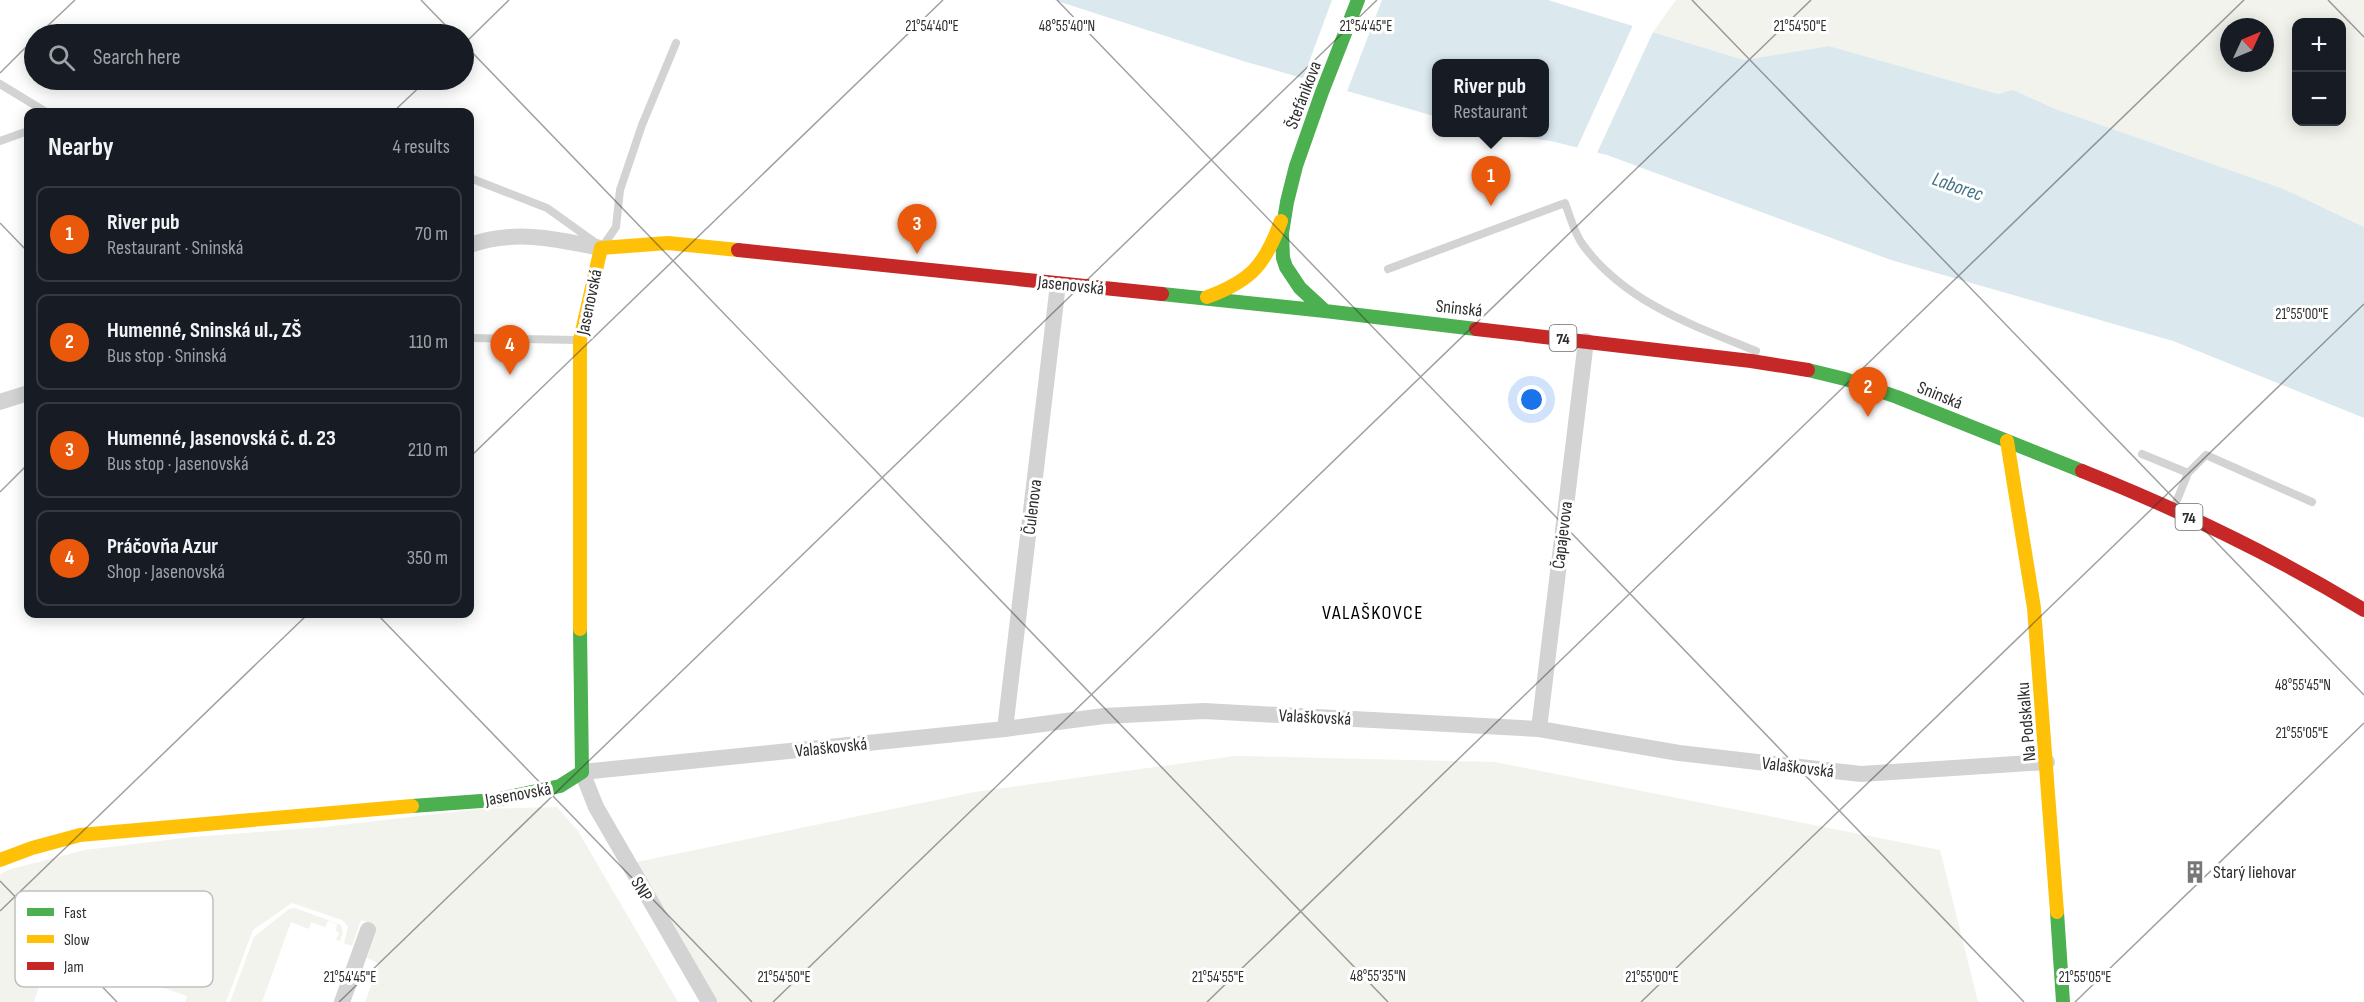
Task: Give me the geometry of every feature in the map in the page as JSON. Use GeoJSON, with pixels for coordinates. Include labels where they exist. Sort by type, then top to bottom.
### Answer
{"type":"FeatureCollection","features":[{"type":"Feature","properties":{"kind":"street","name":"Štefánikova"},"geometry":{"type":"LineString","coordinates":[[1287,204],[1304,142],[1358,0]]}},
{"type":"Feature","properties":{"kind":"street"},"geometry":{"type":"LineString","coordinates":[[1202,298],[1232,289],[1255,272],[1273,245],[1287,204]]}},
{"type":"Feature","properties":{"kind":"street"},"geometry":{"type":"LineString","coordinates":[[1287,204],[1283,234],[1283,257],[1287,270],[1306,295],[1325,311]]}},
{"type":"Feature","properties":{"kind":"street","name":"Jasenovská"},"geometry":{"type":"LineString","coordinates":[[474,243],[487,238],[543,236],[601,248],[668,243],[1325,311]]}},
{"type":"Feature","properties":{"kind":"street","name":"Jasenovská"},"geometry":{"type":"LineString","coordinates":[[0,860],[32,848],[80,835],[325,812],[495,800],[560,786],[582,772],[579,582],[580,340],[601,248]]}},
{"type":"Feature","properties":{"kind":"street","name":"Čulenova"},"geometry":{"type":"LineString","coordinates":[[1005,729],[1058,284]]}},
{"type":"Feature","properties":{"kind":"street","name":"Sninská"},"geometry":{"type":"LineString","coordinates":[[1325,311],[1801,368],[1856,382],[2100,477],[2305,574],[2364,610]]}},
{"type":"Feature","properties":{"kind":"street","name":"Čapajevova"},"geometry":{"type":"LineString","coordinates":[[1539,729],[1586,341]]}},
{"type":"Feature","properties":{"kind":"street"},"geometry":{"type":"LineString","coordinates":[[0,402],[24,394]]}},
{"type":"Feature","properties":{"kind":"street","name":"Na Podskalku"},"geometry":{"type":"LineString","coordinates":[[2007,441],[2034,608],[2063,1002]]}},
{"type":"Feature","properties":{"kind":"street","name":"Valaškovská"},"geometry":{"type":"LineString","coordinates":[[582,772],[1005,729],[1104,716],[1204,711],[1539,729],[1679,753],[1861,774],[2047,762]]}},
{"type":"Feature","properties":{"kind":"street","name":"SNP"},"geometry":{"type":"LineString","coordinates":[[582,772],[611,836],[709,1002]]}},
{"type":"Feature","properties":{"kind":"street"},"geometry":{"type":"LineString","coordinates":[[342,1002],[368,930]]}},
{"type":"Feature","properties":{"kind":"lane"},"geometry":{"type":"LineString","coordinates":[[474,180],[547,207],[601,248],[616,227],[620,190],[627,168],[676,43]]}},
{"type":"Feature","properties":{"kind":"lane"},"geometry":{"type":"LineString","coordinates":[[0,84],[39,108]]}},
{"type":"Feature","properties":{"kind":"lane"},"geometry":{"type":"LineString","coordinates":[[0,141],[24,132]]}},
{"type":"Feature","properties":{"kind":"lane"},"geometry":{"type":"LineString","coordinates":[[1389,269],[1565,203],[1581,243],[1614,281],[1673,318],[1801,368]]}},
{"type":"Feature","properties":{"kind":"lane"},"geometry":{"type":"LineString","coordinates":[[474,339],[580,340]]}},
{"type":"Feature","properties":{"kind":"lane"},"geometry":{"type":"LineString","coordinates":[[2142,454],[2188,473]]}},
{"type":"Feature","properties":{"kind":"lane"},"geometry":{"type":"LineString","coordinates":[[2173,510],[2188,473],[2206,455],[2312,502]]}},
{"type":"Feature","properties":{"kind":"shaded area"},"geometry":{"type":"Polygon","coordinates":[[[1676,0],[2364,0],[2364,227],[2284,189],[2054,109],[2013,91],[1998,94],[1829,46],[1744,60],[1653,32],[1676,0]]]}},
{"type":"Feature","properties":{"kind":"shaded area"},"geometry":{"type":"Polygon","coordinates":[[[1235,756],[1495,762],[1940,850],[1978,1002],[709,1002],[627,864],[975,792],[1235,756]]]}},
{"type":"Feature","properties":{"kind":"shaded area"},"geometry":{"type":"Polygon","coordinates":[[[557,807],[578,831],[678,1002],[365,1002],[379,964],[367,958],[376,933],[374,924],[361,920],[352,946],[344,943],[348,927],[342,920],[292,903],[253,930],[226,1002],[185,1002],[187,996],[161,987],[213,987],[213,891],[15,891],[15,987],[39,987],[34,1002],[0,1002],[0,874],[11,869],[85,850],[192,837],[324,827],[480,809],[557,807]]]}},
{"type":"Feature","properties":{"kind":"shaded area"},"geometry":{"type":"Polygon","coordinates":[[[295,908],[341,925],[343,933],[340,941],[336,940],[339,933],[336,931],[337,924],[328,921],[325,927],[311,922],[309,929],[291,922],[262,1002],[230,1002],[254,937],[289,909],[295,908]]]}},
{"type":"Feature","properties":{"kind":"water","name":"Laborec"},"geometry":{"type":"Polygon","coordinates":[[[1054,0],[1548,0],[1744,60],[1829,46],[1998,94],[2013,90],[2055,109],[2284,189],[2364,227],[2364,418],[2173,341],[1891,260],[1607,155],[1551,141],[1522,137],[1549,137],[1549,59],[1432,59],[1432,116],[1243,61],[1054,0]]]}},
{"type":"Feature","properties":{"kind":"pier"},"geometry":{"type":"Polygon","coordinates":[[[1332,0],[1382,0],[1346,94],[1302,81],[1332,0]]]}},
{"type":"Feature","properties":{"kind":"pier"},"geometry":{"type":"Polygon","coordinates":[[[1634,23],[1654,30],[1596,155],[1576,150],[1634,23]]]}},
{"type":"Feature","properties":{"kind":"traffic: fast"},"geometry":{"type":"LineString","coordinates":[[1358,0],[1296,166],[1282,233],[1283,258],[1286,267],[1300,288],[1325,311],[1476,329]]}},
{"type":"Feature","properties":{"kind":"traffic: fast"},"geometry":{"type":"LineString","coordinates":[[1162,294],[1325,311]]}},
{"type":"Feature","properties":{"kind":"traffic: fast"},"geometry":{"type":"LineString","coordinates":[[1808,370],[1845,379],[1897,397],[2082,471]]}},
{"type":"Feature","properties":{"kind":"traffic: fast"},"geometry":{"type":"LineString","coordinates":[[412,806],[495,800],[560,786],[582,772],[580,629]]}},
{"type":"Feature","properties":{"kind":"traffic: fast"},"geometry":{"type":"LineString","coordinates":[[2057,912],[2063,1002]]}},
{"type":"Feature","properties":{"kind":"traffic: slow"},"geometry":{"type":"LineString","coordinates":[[1207,297],[1235,285],[1254,270],[1269,249],[1281,221]]}},
{"type":"Feature","properties":{"kind":"traffic: slow"},"geometry":{"type":"LineString","coordinates":[[580,629],[580,340],[601,248],[668,243],[738,250]]}},
{"type":"Feature","properties":{"kind":"traffic: slow"},"geometry":{"type":"LineString","coordinates":[[2007,441],[2034,608],[2057,912]]}},
{"type":"Feature","properties":{"kind":"traffic: slow"},"geometry":{"type":"LineString","coordinates":[[0,860],[32,848],[80,835],[412,806]]}},
{"type":"Feature","properties":{"kind":"traffic: jam"},"geometry":{"type":"LineString","coordinates":[[738,250],[1162,294]]}},
{"type":"Feature","properties":{"kind":"traffic: jam"},"geometry":{"type":"LineString","coordinates":[[1476,329],[1751,361],[1808,370]]}},
{"type":"Feature","properties":{"kind":"traffic: jam"},"geometry":{"type":"LineString","coordinates":[[2082,471],[2226,534],[2364,610]]}},
{"type":"Feature","properties":{"kind":"place","name":"River pub"},"geometry":{"type":"Point","coordinates":[1491,206]}},
{"type":"Feature","properties":{"kind":"place","name":"Humenné, Jasenovská č. d. 23"},"geometry":{"type":"Point","coordinates":[917,254]}},
{"type":"Feature","properties":{"kind":"place","name":"Práčovňa Azur"},"geometry":{"type":"Point","coordinates":[510,375]}},
{"type":"Feature","properties":{"kind":"place","name":"Humenné, Sninská ul., ZŠ"},"geometry":{"type":"Point","coordinates":[1868,417]}},
{"type":"Feature","properties":{"kind":"place","name":"Starý liehovar"},"geometry":{"type":"Point","coordinates":[2195,872]}},
{"type":"Feature","properties":{"kind":"district","name":"VALAŠKOVCE"},"geometry":{"type":"Point","coordinates":[1373,612]}}]}
